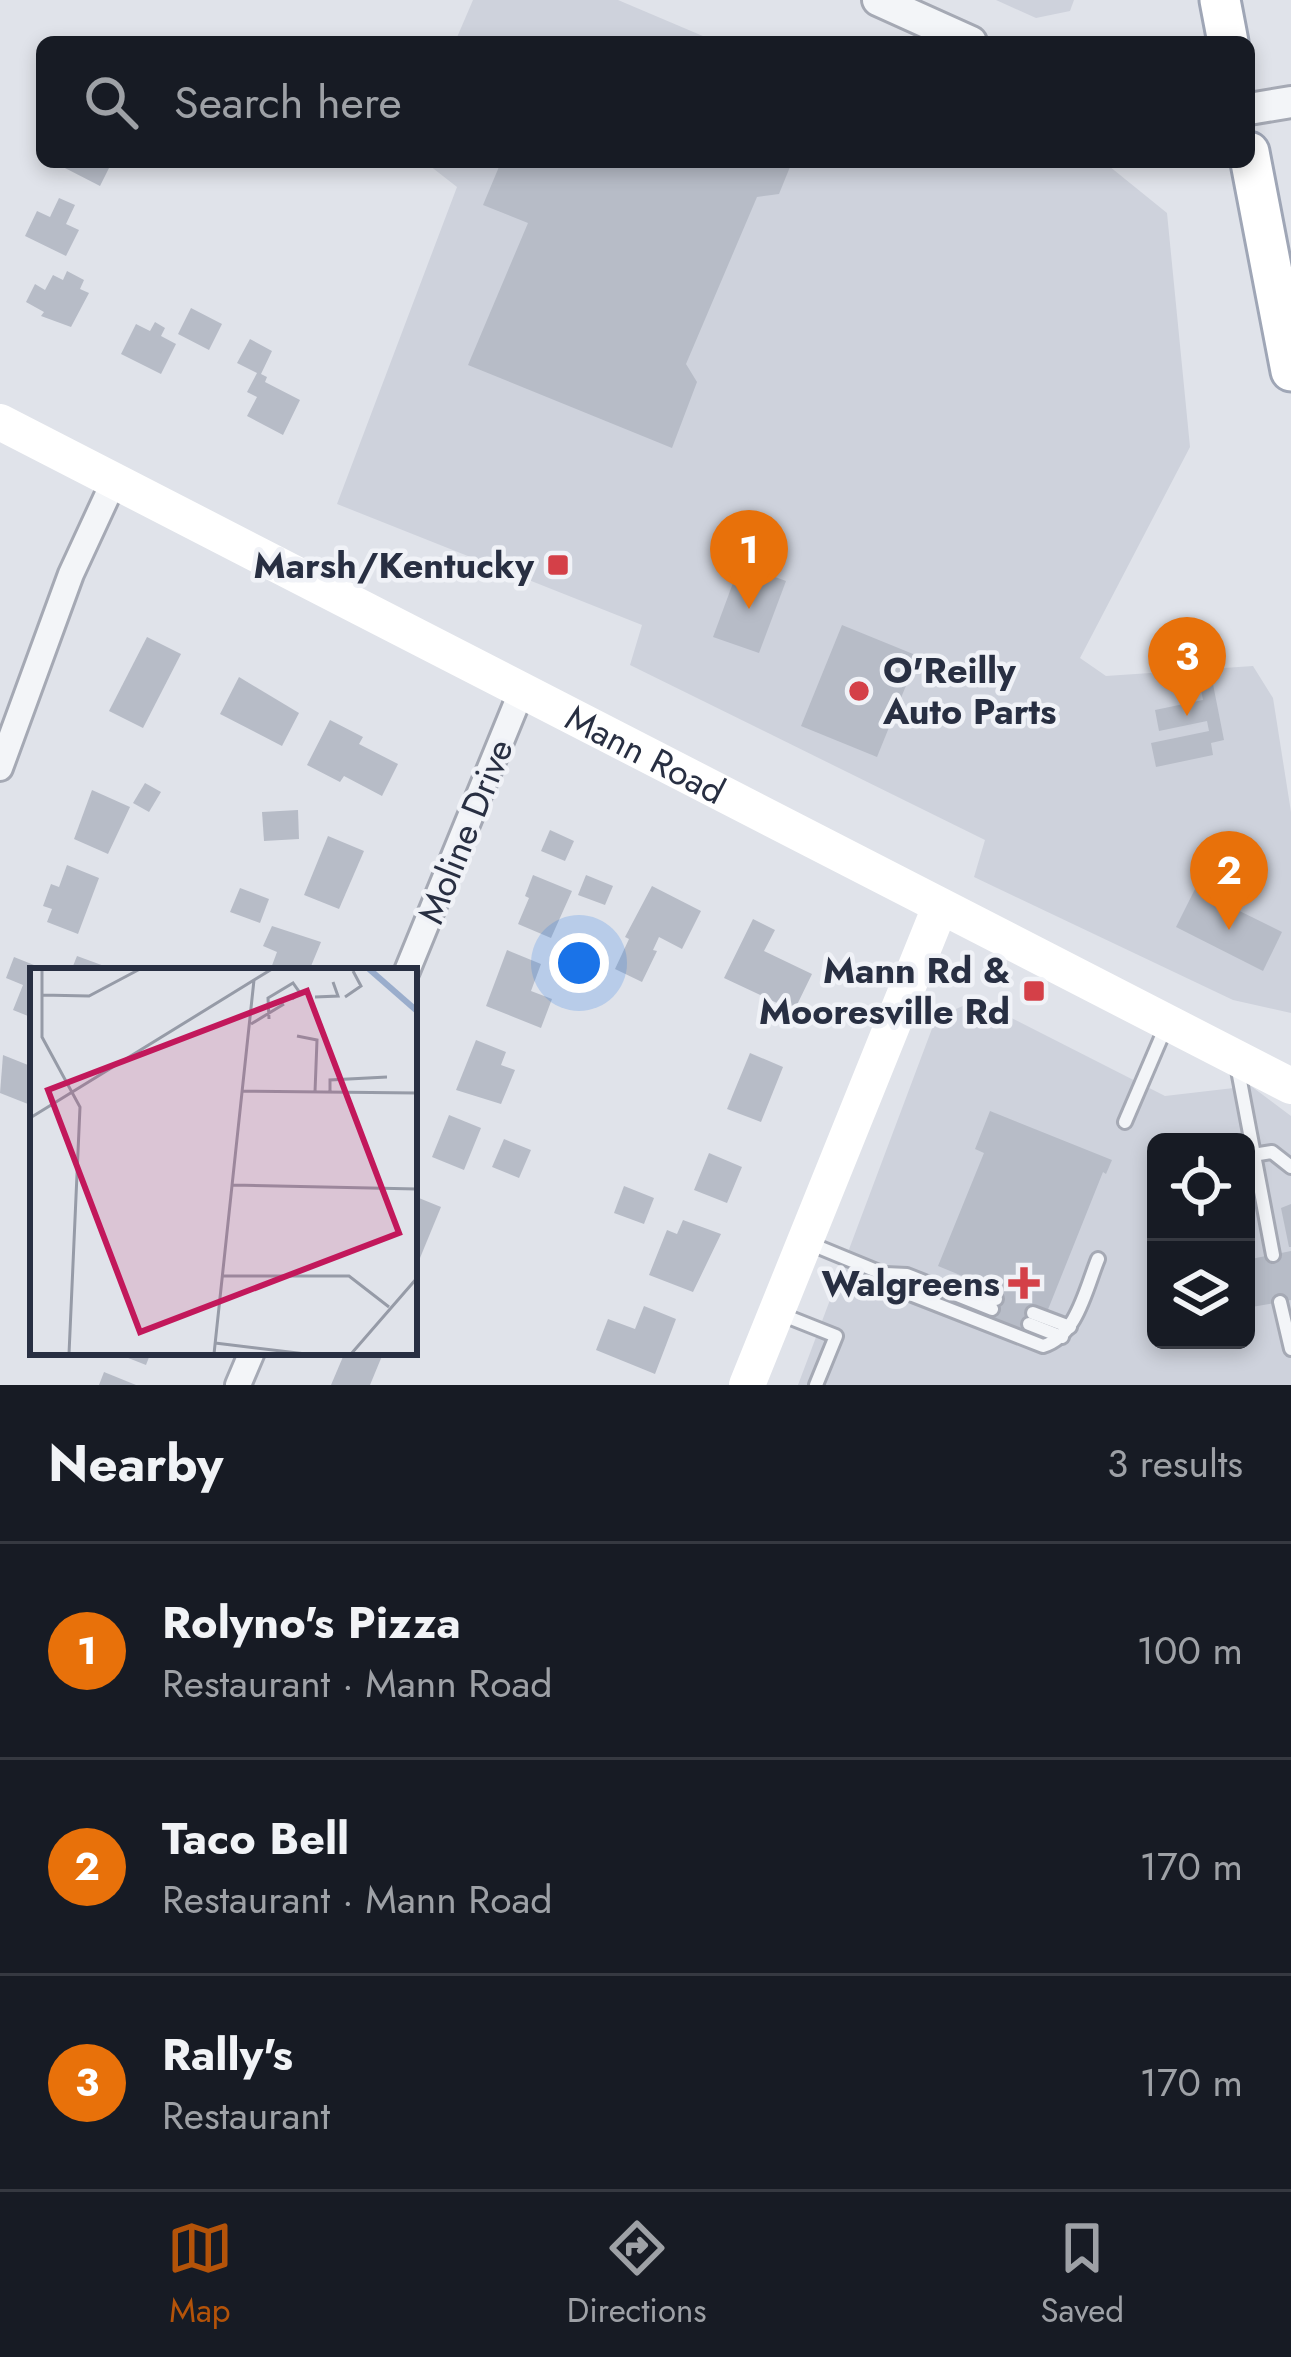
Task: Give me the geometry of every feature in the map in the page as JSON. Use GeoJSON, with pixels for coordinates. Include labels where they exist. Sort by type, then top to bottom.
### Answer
{"type":"FeatureCollection","features":[{"type":"Feature","properties":{"kind":"main road"},"geometry":{"type":"LineString","coordinates":[[1220,0],[1227,36]]}},
{"type":"Feature","properties":{"kind":"main road"},"geometry":{"type":"LineString","coordinates":[[1252,168],[1291,371]]}},
{"type":"Feature","properties":{"kind":"main road","name":"Mann Road"},"geometry":{"type":"LineString","coordinates":[[0,422],[1291,1086]]}},
{"type":"Feature","properties":{"kind":"main road"},"geometry":{"type":"LineString","coordinates":[[747,1385],[940,907]]}},
{"type":"Feature","properties":{"kind":"street"},"geometry":{"type":"LineString","coordinates":[[878,0],[958,36]]}},
{"type":"Feature","properties":{"kind":"street"},"geometry":{"type":"LineString","coordinates":[[1255,108],[1291,102]]}},
{"type":"Feature","properties":{"kind":"street"},"geometry":{"type":"LineString","coordinates":[[0,767],[71,574],[114,481]]}},
{"type":"Feature","properties":{"kind":"street","name":"Moline Drive"},"geometry":{"type":"LineString","coordinates":[[408,968],[522,690]]}},
{"type":"Feature","properties":{"kind":"street"},"geometry":{"type":"LineString","coordinates":[[238,1385],[251,1355]]}},
{"type":"Feature","properties":{"kind":"lane"},"geometry":{"type":"LineString","coordinates":[[1125,1122],[1167,1023]]}},
{"type":"Feature","properties":{"kind":"lane"},"geometry":{"type":"LineString","coordinates":[[1235,1058],[1246,1133]]}},
{"type":"Feature","properties":{"kind":"lane"},"geometry":{"type":"LineString","coordinates":[[1255,1155],[1272,1152],[1291,1167]]}},
{"type":"Feature","properties":{"kind":"lane"},"geometry":{"type":"LineString","coordinates":[[1255,1181],[1273,1255]]}},
{"type":"Feature","properties":{"kind":"lane"},"geometry":{"type":"LineString","coordinates":[[804,1241],[884,1274],[910,1294],[1035,1346],[1052,1344],[1065,1332],[1098,1259]]}},
{"type":"Feature","properties":{"kind":"lane"},"geometry":{"type":"LineString","coordinates":[[884,1274],[907,1275],[948,1292],[965,1286],[994,1304]]}},
{"type":"Feature","properties":{"kind":"lane"},"geometry":{"type":"LineString","coordinates":[[1280,1302],[1291,1349]]}},
{"type":"Feature","properties":{"kind":"lane"},"geometry":{"type":"LineString","coordinates":[[776,1312],[836,1336],[816,1385]]}},
{"type":"Feature","properties":{"kind":"lane"},"geometry":{"type":"LineString","coordinates":[[1030,1318],[1065,1332]]}},
{"type":"Feature","properties":{"kind":"shaded area"},"geometry":{"type":"Polygon","coordinates":[[[473,0],[618,0],[703,36],[458,36],[473,0]]]}},
{"type":"Feature","properties":{"kind":"shaded area"},"geometry":{"type":"Polygon","coordinates":[[[996,0],[1074,0],[1070,11],[1036,18],[996,0]]]}},
{"type":"Feature","properties":{"kind":"shaded area"},"geometry":{"type":"Polygon","coordinates":[[[433,168],[1111,168],[1167,213],[1190,447],[1080,658],[1106,676],[1253,666],[1273,698],[1291,812],[1291,1013],[1233,1000],[974,877],[985,840],[630,665],[642,625],[337,504],[457,187],[433,168]]]}},
{"type":"Feature","properties":{"kind":"shaded area"},"geometry":{"type":"Polygon","coordinates":[[[976,1000],[1165,1096],[1251,1086],[1291,1116],[1291,1385],[798,1385],[936,1018],[976,1000]]]}},
{"type":"Feature","properties":{"kind":"building"},"geometry":{"type":"Polygon","coordinates":[[[65,168],[109,168],[100,186],[65,168]]]}},
{"type":"Feature","properties":{"kind":"building"},"geometry":{"type":"Polygon","coordinates":[[[498,168],[790,168],[779,194],[757,197],[686,364],[697,382],[672,448],[468,365],[528,223],[483,205],[498,168]]]}},
{"type":"Feature","properties":{"kind":"building"},"geometry":{"type":"Polygon","coordinates":[[[59,198],[75,205],[66,224],[79,230],[66,256],[25,236],[37,211],[50,217],[59,198]]]}},
{"type":"Feature","properties":{"kind":"building"},"geometry":{"type":"Polygon","coordinates":[[[67,271],[84,280],[80,289],[89,293],[71,327],[41,316],[44,312],[26,302],[35,284],[45,290],[53,275],[63,280],[67,271]]]}},
{"type":"Feature","properties":{"kind":"building"},"geometry":{"type":"Polygon","coordinates":[[[191,308],[222,324],[209,350],[178,334],[191,308]]]}},
{"type":"Feature","properties":{"kind":"building"},"geometry":{"type":"Polygon","coordinates":[[[155,322],[165,328],[161,336],[176,344],[161,374],[121,354],[136,324],[150,331],[155,322]]]}},
{"type":"Feature","properties":{"kind":"building"},"geometry":{"type":"Polygon","coordinates":[[[250,339],[272,351],[261,374],[267,377],[265,382],[300,400],[283,435],[247,416],[257,397],[247,392],[257,373],[237,363],[250,339]]]}},
{"type":"Feature","properties":{"kind":"building"},"geometry":{"type":"Polygon","coordinates":[[[740,564],[786,581],[759,653],[713,637],[740,564]]]}},
{"type":"Feature","properties":{"kind":"building","name":"O'Reilly Auto Parts"},"geometry":{"type":"Polygon","coordinates":[[[842,625],[918,656],[877,757],[801,726],[842,625]]]}},
{"type":"Feature","properties":{"kind":"building"},"geometry":{"type":"Polygon","coordinates":[[[147,637],[181,654],[143,728],[109,711],[147,637]]]}},
{"type":"Feature","properties":{"kind":"building"},"geometry":{"type":"Polygon","coordinates":[[[239,677],[299,713],[282,746],[220,714],[239,677]]]}},
{"type":"Feature","properties":{"kind":"building"},"geometry":{"type":"Polygon","coordinates":[[[1212,679],[1224,740],[1211,743],[1213,755],[1156,767],[1151,743],[1209,731],[1207,721],[1159,731],[1155,710],[1203,700],[1199,681],[1212,679]]]}},
{"type":"Feature","properties":{"kind":"building"},"geometry":{"type":"Polygon","coordinates":[[[330,720],[363,737],[359,744],[398,764],[382,796],[344,776],[340,782],[307,765],[330,720]]]}},
{"type":"Feature","properties":{"kind":"building"},"geometry":{"type":"Polygon","coordinates":[[[145,783],[161,792],[149,812],[133,803],[145,783]]]}},
{"type":"Feature","properties":{"kind":"building"},"geometry":{"type":"Polygon","coordinates":[[[92,790],[130,807],[108,854],[74,839],[92,790]]]}},
{"type":"Feature","properties":{"kind":"building"},"geometry":{"type":"Polygon","coordinates":[[[298,810],[299,839],[264,841],[262,812],[298,810]]]}},
{"type":"Feature","properties":{"kind":"building"},"geometry":{"type":"Polygon","coordinates":[[[550,830],[574,841],[565,861],[541,851],[550,830]]]}},
{"type":"Feature","properties":{"kind":"building"},"geometry":{"type":"Polygon","coordinates":[[[328,836],[364,851],[339,909],[304,895],[328,836]]]}},
{"type":"Feature","properties":{"kind":"building"},"geometry":{"type":"Polygon","coordinates":[[[67,865],[99,878],[78,934],[47,922],[52,909],[43,906],[51,884],[59,887],[67,865]]]}},
{"type":"Feature","properties":{"kind":"building"},"geometry":{"type":"Polygon","coordinates":[[[533,875],[572,891],[551,938],[518,924],[533,875]]]}},
{"type":"Feature","properties":{"kind":"building"},"geometry":{"type":"Polygon","coordinates":[[[586,875],[613,886],[605,905],[578,895],[586,875]]]}},
{"type":"Feature","properties":{"kind":"building"},"geometry":{"type":"Polygon","coordinates":[[[652,886],[701,911],[682,949],[659,937],[642,982],[615,969],[629,939],[625,937],[652,886]]]}},
{"type":"Feature","properties":{"kind":"building"},"geometry":{"type":"Polygon","coordinates":[[[240,888],[269,899],[260,923],[230,912],[240,888]]]}},
{"type":"Feature","properties":{"kind":"building"},"geometry":{"type":"Polygon","coordinates":[[[1195,889],[1282,932],[1263,971],[1176,927],[1195,889]]]}},
{"type":"Feature","properties":{"kind":"building"},"geometry":{"type":"Polygon","coordinates":[[[753,919],[775,930],[764,951],[812,974],[794,1011],[724,978],[753,919]]]}},
{"type":"Feature","properties":{"kind":"building"},"geometry":{"type":"Polygon","coordinates":[[[272,926],[321,942],[310,968],[271,968],[277,952],[263,946],[272,926]]]}},
{"type":"Feature","properties":{"kind":"building"},"geometry":{"type":"Polygon","coordinates":[[[507,950],[541,964],[531,991],[552,999],[541,1028],[486,1006],[507,950]]]}},
{"type":"Feature","properties":{"kind":"building"},"geometry":{"type":"Polygon","coordinates":[[[77,956],[107,967],[106,968],[72,968],[77,956]]]}},
{"type":"Feature","properties":{"kind":"building"},"geometry":{"type":"Polygon","coordinates":[[[14,957],[42,968],[30,968],[30,1017],[13,1010],[23,985],[6,978],[14,957]]]}},
{"type":"Feature","properties":{"kind":"building"},"geometry":{"type":"Polygon","coordinates":[[[476,1040],[506,1052],[501,1065],[515,1070],[501,1104],[456,1090],[476,1040]]]}},
{"type":"Feature","properties":{"kind":"building"},"geometry":{"type":"Polygon","coordinates":[[[750,1053],[783,1067],[761,1122],[727,1109],[750,1053]]]}},
{"type":"Feature","properties":{"kind":"building"},"geometry":{"type":"Polygon","coordinates":[[[3,1055],[30,1066],[30,1105],[0,1093],[3,1055]]]}},
{"type":"Feature","properties":{"kind":"building","name":"Walgreens"},"geometry":{"type":"Polygon","coordinates":[[[990,1111],[1112,1160],[1047,1312],[1035,1307],[1024,1333],[988,1319],[999,1291],[938,1266],[984,1153],[975,1149],[990,1111]]]}},
{"type":"Feature","properties":{"kind":"building"},"geometry":{"type":"Polygon","coordinates":[[[449,1115],[481,1128],[464,1170],[432,1157],[449,1115]]]}},
{"type":"Feature","properties":{"kind":"building"},"geometry":{"type":"Polygon","coordinates":[[[504,1139],[531,1150],[519,1178],[492,1167],[504,1139]]]}},
{"type":"Feature","properties":{"kind":"building"},"geometry":{"type":"Polygon","coordinates":[[[709,1153],[742,1167],[727,1203],[694,1190],[709,1153]]]}},
{"type":"Feature","properties":{"kind":"building"},"geometry":{"type":"Polygon","coordinates":[[[624,1186],[654,1198],[644,1224],[614,1213],[624,1186]]]}},
{"type":"Feature","properties":{"kind":"building"},"geometry":{"type":"Polygon","coordinates":[[[417,1197],[441,1207],[417,1257],[417,1197]]]}},
{"type":"Feature","properties":{"kind":"building"},"geometry":{"type":"Polygon","coordinates":[[[1291,1204],[1291,1247],[1289,1247],[1281,1208],[1291,1204]]]}},
{"type":"Feature","properties":{"kind":"building"},"geometry":{"type":"Polygon","coordinates":[[[683,1220],[721,1234],[693,1292],[649,1275],[667,1230],[677,1234],[683,1220]]]}},
{"type":"Feature","properties":{"kind":"building"},"geometry":{"type":"Polygon","coordinates":[[[1291,1251],[1291,1300],[1255,1306],[1255,1258],[1291,1251]]]}},
{"type":"Feature","properties":{"kind":"building"},"geometry":{"type":"Polygon","coordinates":[[[644,1306],[676,1319],[655,1374],[596,1350],[608,1319],[635,1329],[644,1306]]]}},
{"type":"Feature","properties":{"kind":"building"},"geometry":{"type":"Polygon","coordinates":[[[121,1355],[150,1355],[146,1365],[121,1355]]]}},
{"type":"Feature","properties":{"kind":"building"},"geometry":{"type":"Polygon","coordinates":[[[344,1355],[382,1356],[370,1385],[331,1385],[344,1355]]]}},
{"type":"Feature","properties":{"kind":"building"},"geometry":{"type":"Polygon","coordinates":[[[104,1372],[136,1385],[99,1385],[104,1372]]]}},
{"type":"Feature","properties":{"kind":"place","name":"Marsh/Kentucky"},"geometry":{"type":"Point","coordinates":[558,565]}},
{"type":"Feature","properties":{"kind":"place","name":"Rolyno's Pizza"},"geometry":{"type":"Point","coordinates":[749,609]}},
{"type":"Feature","properties":{"kind":"place","name":"O'Reilly Auto Parts"},"geometry":{"type":"Point","coordinates":[859,691]}},
{"type":"Feature","properties":{"kind":"place","name":"Rally's"},"geometry":{"type":"Point","coordinates":[1187,716]}},
{"type":"Feature","properties":{"kind":"place","name":"Taco Bell"},"geometry":{"type":"Point","coordinates":[1229,930]}},
{"type":"Feature","properties":{"kind":"place","name":"Mann Rd & Mooresville Rd"},"geometry":{"type":"Point","coordinates":[1034,991]}},
{"type":"Feature","properties":{"kind":"place","name":"Walgreens"},"geometry":{"type":"Point","coordinates":[1024,1283]}}]}
